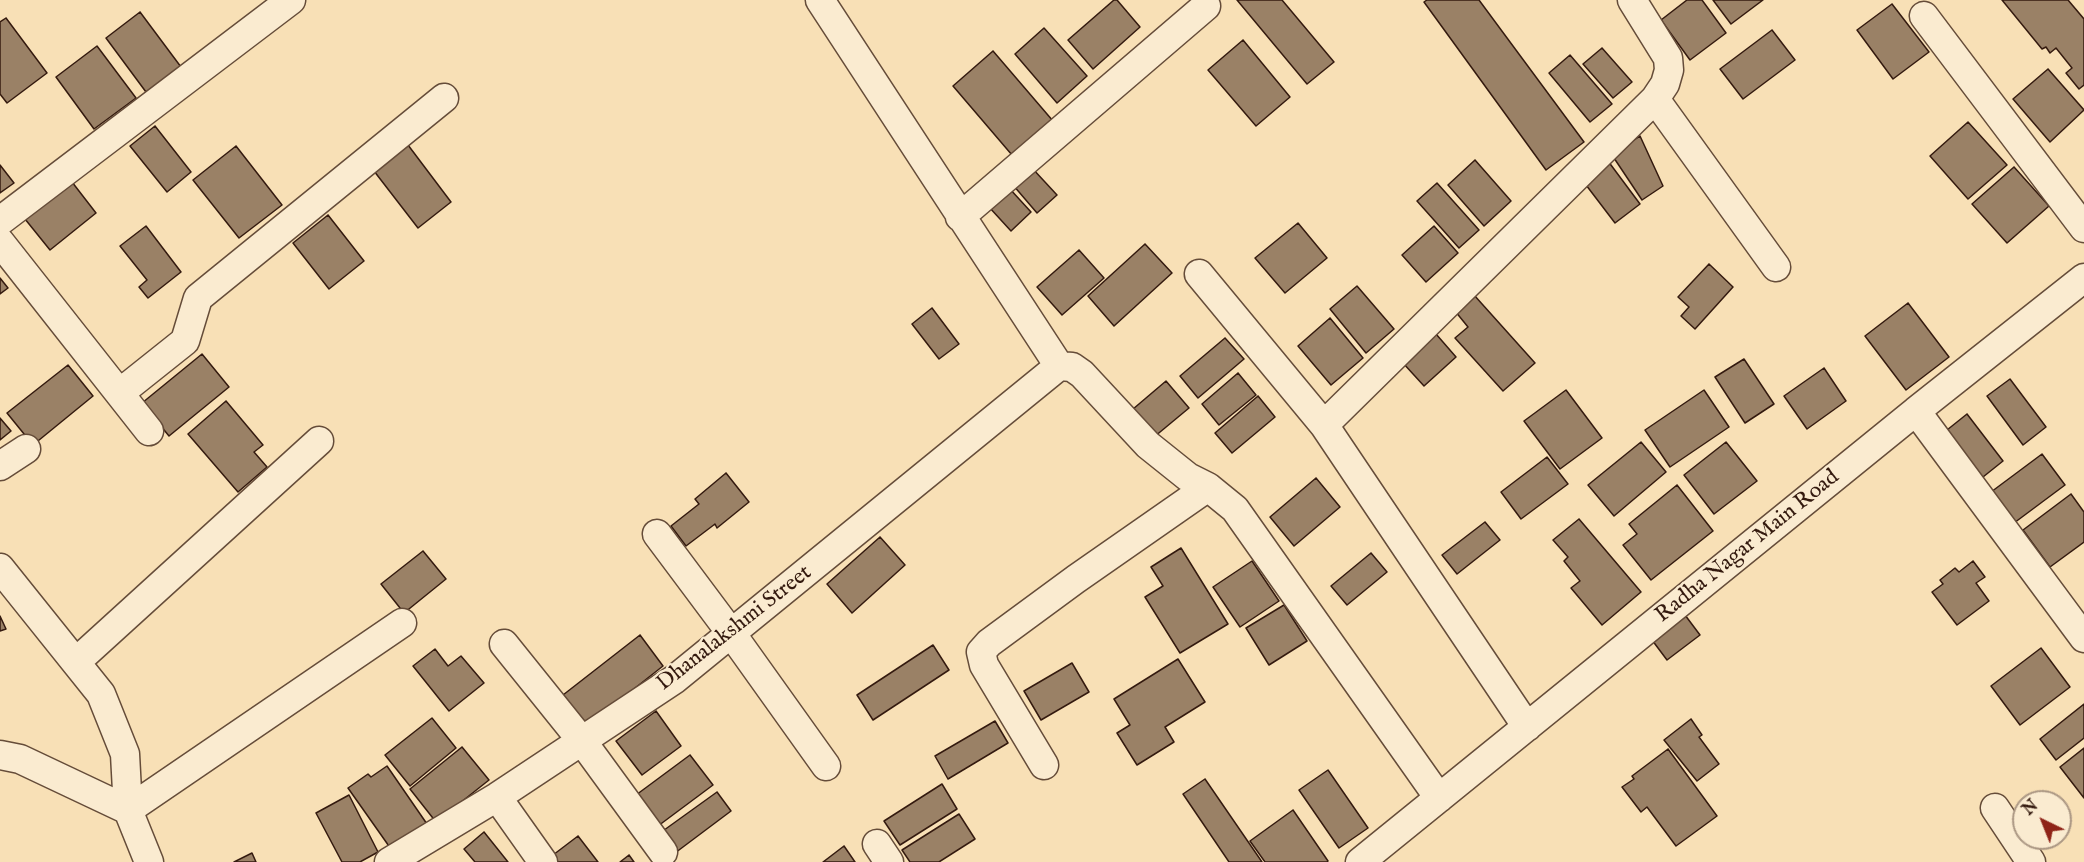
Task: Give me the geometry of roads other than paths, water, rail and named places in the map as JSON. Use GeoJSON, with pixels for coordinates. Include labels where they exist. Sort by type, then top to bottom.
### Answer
{"type":"FeatureCollection","features":[{"type":"Feature","properties":{"kind":"street"},"geometry":{"type":"LineString","coordinates":[[0,221],[291,0]]}},
{"type":"Feature","properties":{"kind":"street"},"geometry":{"type":"LineString","coordinates":[[820,0],[1059,366],[1072,367],[1082,374],[1148,445],[1188,477],[1208,487],[1234,509],[1439,798]]}},
{"type":"Feature","properties":{"kind":"street"},"geometry":{"type":"LineString","coordinates":[[1324,425],[1655,99],[1665,84],[1669,70],[1668,58],[1632,0]]}},
{"type":"Feature","properties":{"kind":"street"},"geometry":{"type":"LineString","coordinates":[[960,217],[1206,6]]}},
{"type":"Feature","properties":{"kind":"street"},"geometry":{"type":"LineString","coordinates":[[1924,16],[2084,228]]}},
{"type":"Feature","properties":{"kind":"street"},"geometry":{"type":"LineString","coordinates":[[121,392],[185,341],[198,298],[444,98]]}},
{"type":"Feature","properties":{"kind":"street"},"geometry":{"type":"LineString","coordinates":[[1655,99],[1776,267]]}},
{"type":"Feature","properties":{"kind":"street"},"geometry":{"type":"LineString","coordinates":[[0,242],[121,392],[149,431]]}},
{"type":"Feature","properties":{"kind":"street"},"geometry":{"type":"LineString","coordinates":[[1199,274],[1324,425],[1527,727]]}},
{"type":"Feature","properties":{"kind":"street","name":"Radha Nagar Main Road"},"geometry":{"type":"LineString","coordinates":[[1360,862],[1916,411],[2084,278]]}},
{"type":"Feature","properties":{"kind":"street","name":"Dhanalakshmi Street"},"geometry":{"type":"LineString","coordinates":[[389,862],[497,797],[675,679],[1059,366]]}},
{"type":"Feature","properties":{"kind":"street"},"geometry":{"type":"LineString","coordinates":[[1916,411],[2084,638]]}},
{"type":"Feature","properties":{"kind":"street"},"geometry":{"type":"LineString","coordinates":[[76,662],[319,441]]}},
{"type":"Feature","properties":{"kind":"street"},"geometry":{"type":"LineString","coordinates":[[0,465],[26,449]]}},
{"type":"Feature","properties":{"kind":"street"},"geometry":{"type":"LineString","coordinates":[[1044,765],[984,665],[981,652],[989,643],[1076,579],[1208,487]]}},
{"type":"Feature","properties":{"kind":"street"},"geometry":{"type":"LineString","coordinates":[[657,534],[826,766]]}},
{"type":"Feature","properties":{"kind":"street"},"geometry":{"type":"LineString","coordinates":[[0,568],[101,694],[116,725],[125,754],[128,810],[149,862]]}},
{"type":"Feature","properties":{"kind":"street"},"geometry":{"type":"LineString","coordinates":[[128,810],[402,623]]}},
{"type":"Feature","properties":{"kind":"street"},"geometry":{"type":"LineString","coordinates":[[504,644],[582,741],[663,852]]}},
{"type":"Feature","properties":{"kind":"street"},"geometry":{"type":"LineString","coordinates":[[0,755],[20,759],[128,810]]}},
{"type":"Feature","properties":{"kind":"street"},"geometry":{"type":"LineString","coordinates":[[497,797],[543,862]]}},
{"type":"Feature","properties":{"kind":"street"},"geometry":{"type":"LineString","coordinates":[[1995,808],[2031,862]]}}]}
